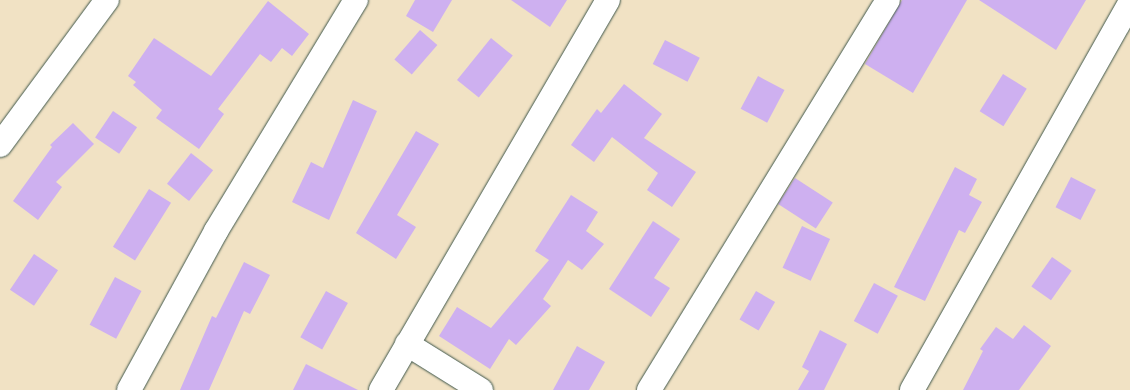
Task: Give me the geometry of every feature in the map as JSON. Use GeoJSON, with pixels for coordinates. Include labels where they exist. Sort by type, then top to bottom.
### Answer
{"type":"FeatureCollection","features":[{"type":"Feature","properties":{"kind":"street"},"geometry":{"type":"LineString","coordinates":[[0,145],[107,0]]}},
{"type":"Feature","properties":{"kind":"street"},"geometry":{"type":"LineString","coordinates":[[129,390],[216,231],[356,0]]}},
{"type":"Feature","properties":{"kind":"street"},"geometry":{"type":"LineString","coordinates":[[381,390],[608,0]]}},
{"type":"Feature","properties":{"kind":"street"},"geometry":{"type":"LineString","coordinates":[[650,390],[888,0]]}},
{"type":"Feature","properties":{"kind":"street"},"geometry":{"type":"LineString","coordinates":[[912,390],[1130,3]]}},
{"type":"Feature","properties":{"kind":"street"},"geometry":{"type":"LineString","coordinates":[[408,344],[482,390]]}},
{"type":"Feature","properties":{"kind":"building"},"geometry":{"type":"Polygon","coordinates":[[[415,0],[452,0],[433,32],[406,16],[415,0]]]}},
{"type":"Feature","properties":{"kind":"building"},"geometry":{"type":"Polygon","coordinates":[[[511,0],[567,0],[550,27],[511,0]]]}},
{"type":"Feature","properties":{"kind":"building"},"geometry":{"type":"Polygon","coordinates":[[[902,0],[967,0],[913,93],[865,64],[902,0]]]}},
{"type":"Feature","properties":{"kind":"building"},"geometry":{"type":"Polygon","coordinates":[[[979,0],[1086,0],[1056,50],[979,0]]]}},
{"type":"Feature","properties":{"kind":"building"},"geometry":{"type":"Polygon","coordinates":[[[268,1],[309,34],[292,56],[282,48],[271,62],[260,54],[218,109],[224,114],[199,149],[156,118],[162,110],[133,85],[136,82],[128,76],[154,38],[211,76],[268,1]]]}},
{"type":"Feature","properties":{"kind":"building"},"geometry":{"type":"Polygon","coordinates":[[[420,30],[437,45],[412,75],[394,59],[420,30]]]}},
{"type":"Feature","properties":{"kind":"building"},"geometry":{"type":"Polygon","coordinates":[[[491,38],[513,56],[479,98],[457,80],[491,38]]]}},
{"type":"Feature","properties":{"kind":"building"},"geometry":{"type":"Polygon","coordinates":[[[665,40],[700,58],[687,82],[653,64],[665,40]]]}},
{"type":"Feature","properties":{"kind":"building"},"geometry":{"type":"Polygon","coordinates":[[[1003,74],[1027,89],[1003,126],[980,111],[1003,74]]]}},
{"type":"Feature","properties":{"kind":"building"},"geometry":{"type":"Polygon","coordinates":[[[758,76],[784,90],[767,123],[741,109],[758,76]]]}},
{"type":"Feature","properties":{"kind":"building"},"geometry":{"type":"Polygon","coordinates":[[[624,84],[662,114],[644,138],[696,172],[672,207],[647,190],[658,173],[612,137],[594,162],[571,145],[597,109],[601,113],[624,84]]]}},
{"type":"Feature","properties":{"kind":"building"},"geometry":{"type":"Polygon","coordinates":[[[353,100],[377,111],[329,220],[292,202],[311,162],[323,168],[353,100]]]}},
{"type":"Feature","properties":{"kind":"building"},"geometry":{"type":"Polygon","coordinates":[[[113,111],[137,127],[119,154],[95,138],[113,111]]]}},
{"type":"Feature","properties":{"kind":"building"},"geometry":{"type":"Polygon","coordinates":[[[73,123],[94,144],[56,182],[62,187],[38,220],[13,201],[52,147],[50,145],[73,123]]]}},
{"type":"Feature","properties":{"kind":"building"},"geometry":{"type":"Polygon","coordinates":[[[416,131],[439,144],[397,215],[416,227],[396,259],[356,233],[416,131]]]}},
{"type":"Feature","properties":{"kind":"building"},"geometry":{"type":"Polygon","coordinates":[[[191,153],[213,170],[189,201],[167,184],[191,153]]]}},
{"type":"Feature","properties":{"kind":"building"},"geometry":{"type":"Polygon","coordinates":[[[955,167],[977,179],[969,195],[982,202],[965,233],[959,230],[925,301],[894,287],[955,167]]]}},
{"type":"Feature","properties":{"kind":"building"},"geometry":{"type":"Polygon","coordinates":[[[1071,177],[1096,190],[1081,220],[1056,207],[1071,177]]]}},
{"type":"Feature","properties":{"kind":"building"},"geometry":{"type":"Polygon","coordinates":[[[795,178],[833,203],[816,229],[778,204],[795,178]]]}},
{"type":"Feature","properties":{"kind":"building"},"geometry":{"type":"Polygon","coordinates":[[[149,189],[171,203],[135,260],[113,247],[149,189]]]}},
{"type":"Feature","properties":{"kind":"building"},"geometry":{"type":"Polygon","coordinates":[[[571,195],[598,212],[586,231],[604,244],[582,270],[568,260],[543,299],[551,306],[516,345],[509,339],[490,369],[439,336],[457,307],[491,328],[549,260],[535,251],[571,195]]]}},
{"type":"Feature","properties":{"kind":"building"},"geometry":{"type":"Polygon","coordinates":[[[653,221],[680,239],[654,278],[670,288],[651,317],[609,289],[653,221]]]}},
{"type":"Feature","properties":{"kind":"building"},"geometry":{"type":"Polygon","coordinates":[[[802,226],[830,239],[811,281],[783,268],[802,226]]]}},
{"type":"Feature","properties":{"kind":"building"},"geometry":{"type":"Polygon","coordinates":[[[34,254],[58,270],[34,306],[10,290],[34,254]]]}},
{"type":"Feature","properties":{"kind":"building"},"geometry":{"type":"Polygon","coordinates":[[[1052,257],[1072,271],[1051,300],[1031,286],[1052,257]]]}},
{"type":"Feature","properties":{"kind":"building"},"geometry":{"type":"Polygon","coordinates":[[[244,262],[270,275],[250,314],[244,311],[209,390],[180,390],[212,316],[216,318],[244,262]]]}},
{"type":"Feature","properties":{"kind":"building"},"geometry":{"type":"Polygon","coordinates":[[[115,277],[141,291],[116,339],[90,325],[115,277]]]}},
{"type":"Feature","properties":{"kind":"building"},"geometry":{"type":"Polygon","coordinates":[[[874,283],[898,296],[878,334],[854,321],[874,283]]]}},
{"type":"Feature","properties":{"kind":"building"},"geometry":{"type":"Polygon","coordinates":[[[326,291],[348,303],[322,349],[300,337],[326,291]]]}},
{"type":"Feature","properties":{"kind":"building"},"geometry":{"type":"Polygon","coordinates":[[[756,291],[775,302],[759,331],[740,320],[756,291]]]}},
{"type":"Feature","properties":{"kind":"building"},"geometry":{"type":"Polygon","coordinates":[[[1024,325],[1051,346],[1019,390],[963,390],[983,351],[980,349],[996,327],[1013,339],[1024,325]]]}},
{"type":"Feature","properties":{"kind":"building"},"geometry":{"type":"Polygon","coordinates":[[[820,330],[847,344],[824,390],[798,390],[809,371],[802,367],[820,330]]]}},
{"type":"Feature","properties":{"kind":"building"},"geometry":{"type":"Polygon","coordinates":[[[577,346],[605,362],[589,390],[553,390],[577,346]]]}},
{"type":"Feature","properties":{"kind":"building"},"geometry":{"type":"Polygon","coordinates":[[[306,364],[358,390],[293,390],[306,364]]]}}]}
